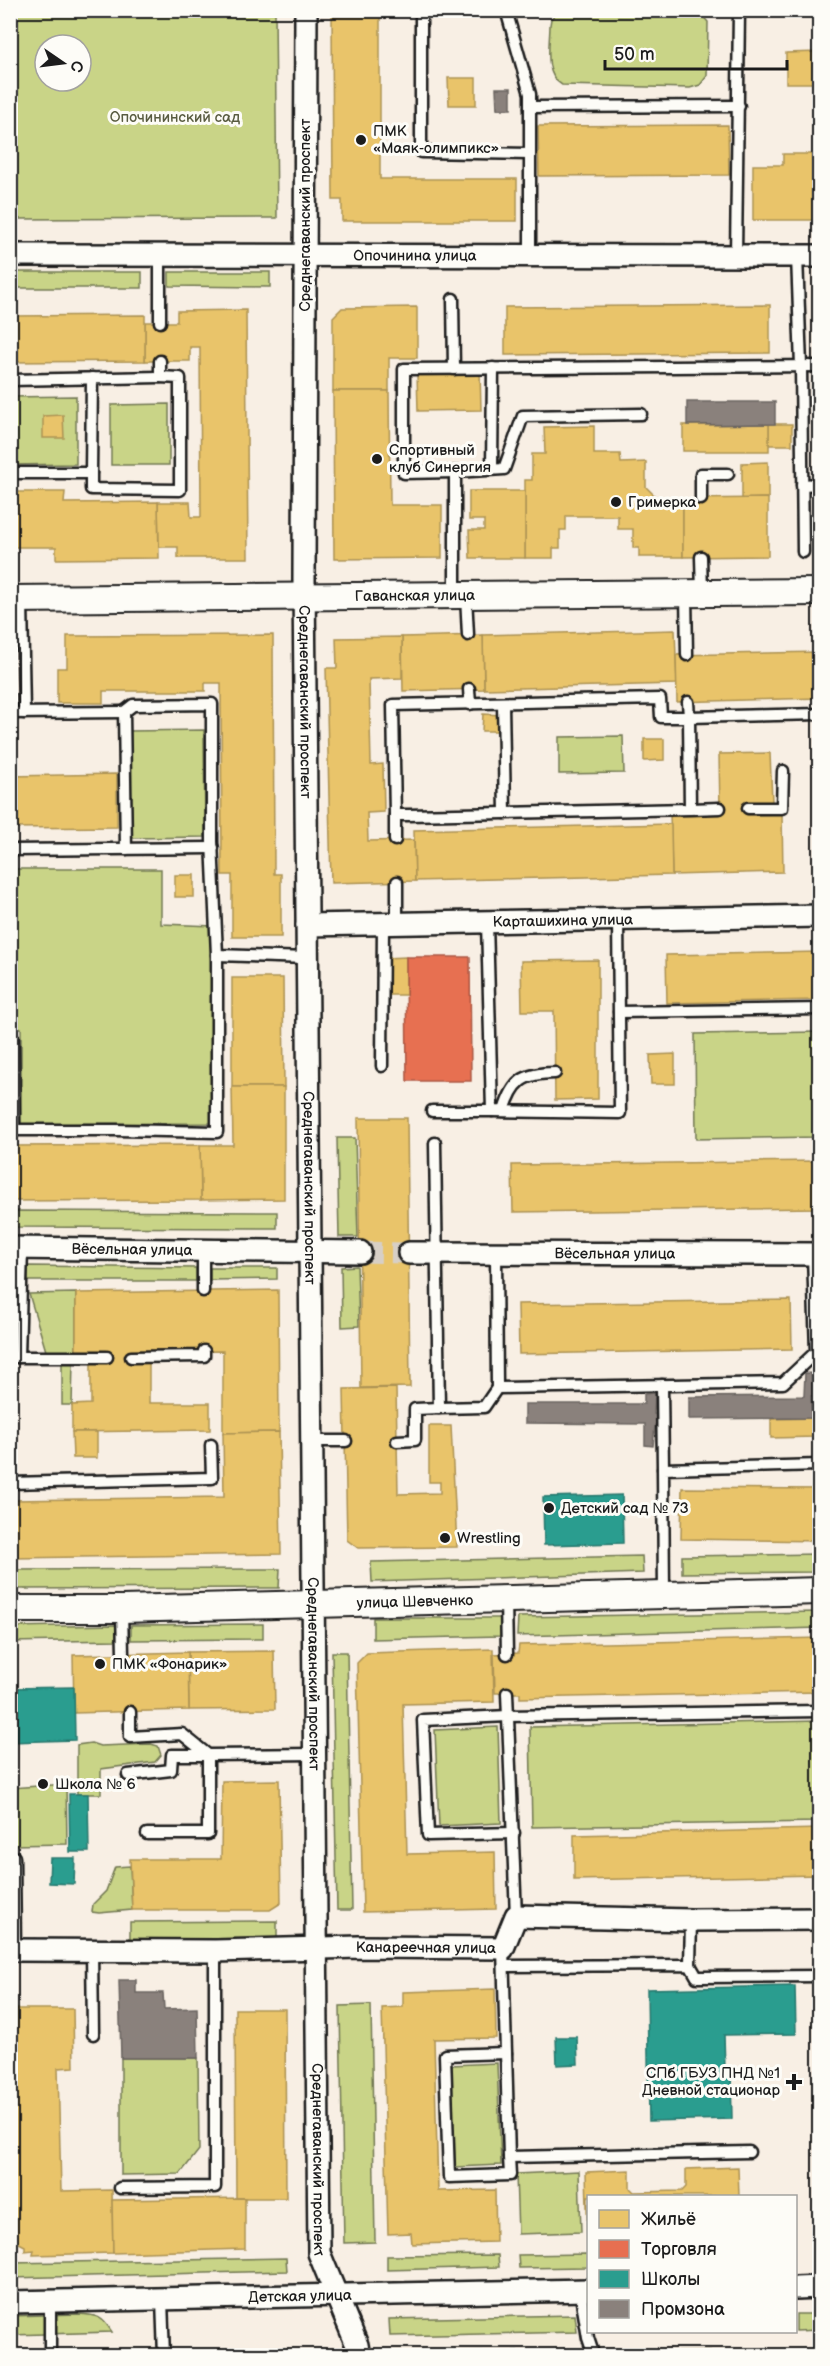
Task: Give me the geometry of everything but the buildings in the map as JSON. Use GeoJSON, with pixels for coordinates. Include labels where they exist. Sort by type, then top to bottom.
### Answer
{"type":"FeatureCollection","features":[{"type":"Feature","properties":{"kind":"street","name":"Среднегаванский проспект"},"geometry":{"type":"LineString","coordinates":[[306,10],[304,596],[319,2253],[357,2345],[358,2355]]}},
{"type":"Feature","properties":{"kind":"street","name":"Опочинина улица"},"geometry":{"type":"LineString","coordinates":[[10,255],[819,256]]}},
{"type":"Feature","properties":{"kind":"street","name":"Гаванская улица"},"geometry":{"type":"LineString","coordinates":[[16,599],[819,592]]}},
{"type":"Feature","properties":{"kind":"street","name":"Карташихина улица"},"geometry":{"type":"LineString","coordinates":[[307,925],[819,916]]}},
{"type":"Feature","properties":{"kind":"street","name":"Вёсельная улица"},"geometry":{"type":"LineString","coordinates":[[16,1249],[360,1252]]}},
{"type":"Feature","properties":{"kind":"street","name":"Вёсельная улица"},"geometry":{"type":"LineString","coordinates":[[409,1253],[816,1254]]}},
{"type":"Feature","properties":{"kind":"street","name":"улица Шевченко"},"geometry":{"type":"LineString","coordinates":[[10,1610],[819,1591]]}},
{"type":"Feature","properties":{"kind":"street","name":"Канареечная улица"},"geometry":{"type":"LineString","coordinates":[[13,1950],[215,1951],[359,1947],[503,1957],[516,1916]]}},
{"type":"Feature","properties":{"kind":"street"},"geometry":{"type":"LineString","coordinates":[[516,1916],[691,1920],[819,1919]]}},
{"type":"Feature","properties":{"kind":"street"},"geometry":{"type":"LineString","coordinates":[[797,2288],[819,2287]]}},
{"type":"Feature","properties":{"kind":"street","name":"Детская улица"},"geometry":{"type":"LineString","coordinates":[[10,2302],[584,2290]]}},
{"type":"Feature","properties":{"kind":"lane"},"geometry":{"type":"LineString","coordinates":[[421,10],[421,152],[530,154]]}},
{"type":"Feature","properties":{"kind":"lane"},"geometry":{"type":"LineString","coordinates":[[506,10],[530,94],[530,255]]}},
{"type":"Feature","properties":{"kind":"lane"},"geometry":{"type":"LineString","coordinates":[[736,256],[739,10]]}},
{"type":"Feature","properties":{"kind":"lane"},"geometry":{"type":"LineString","coordinates":[[530,107],[739,105]]}},
{"type":"Feature","properties":{"kind":"lane"},"geometry":{"type":"LineString","coordinates":[[160,255],[160,322]]}},
{"type":"Feature","properties":{"kind":"lane"},"geometry":{"type":"LineString","coordinates":[[797,256],[803,552]]}},
{"type":"Feature","properties":{"kind":"lane"},"geometry":{"type":"LineString","coordinates":[[453,299],[454,369]]}},
{"type":"Feature","properties":{"kind":"lane"},"geometry":{"type":"LineString","coordinates":[[160,361],[160,378]]}},
{"type":"Feature","properties":{"kind":"lane"},"geometry":{"type":"LineString","coordinates":[[642,414],[523,416],[504,469],[404,473],[404,369],[819,366]]}},
{"type":"Feature","properties":{"kind":"lane"},"geometry":{"type":"LineString","coordinates":[[492,470],[493,368]]}},
{"type":"Feature","properties":{"kind":"lane"},"geometry":{"type":"LineString","coordinates":[[10,380],[92,378],[180,378],[180,490],[91,489],[92,378]]}},
{"type":"Feature","properties":{"kind":"lane"},"geometry":{"type":"LineString","coordinates":[[10,473],[91,472]]}},
{"type":"Feature","properties":{"kind":"lane"},"geometry":{"type":"LineString","coordinates":[[455,472],[461,595],[468,635]]}},
{"type":"Feature","properties":{"kind":"lane"},"geometry":{"type":"LineString","coordinates":[[701,499],[701,474],[728,474]]}},
{"type":"Feature","properties":{"kind":"lane"},"geometry":{"type":"LineString","coordinates":[[802,485],[819,484]]}},
{"type":"Feature","properties":{"kind":"lane"},"geometry":{"type":"LineString","coordinates":[[687,655],[694,593],[701,557]]}},
{"type":"Feature","properties":{"kind":"lane"},"geometry":{"type":"LineString","coordinates":[[16,599],[24,713]]}},
{"type":"Feature","properties":{"kind":"lane"},"geometry":{"type":"LineString","coordinates":[[470,689],[470,704]]}},
{"type":"Feature","properties":{"kind":"lane"},"geometry":{"type":"LineString","coordinates":[[395,840],[393,705],[660,699],[661,717],[819,714]]}},
{"type":"Feature","properties":{"kind":"lane"},"geometry":{"type":"LineString","coordinates":[[688,702],[690,809]]}},
{"type":"Feature","properties":{"kind":"lane"},"geometry":{"type":"LineString","coordinates":[[503,703],[506,813]]}},
{"type":"Feature","properties":{"kind":"lane"},"geometry":{"type":"LineString","coordinates":[[10,713],[124,712],[133,705],[212,704],[213,848],[217,954],[217,1132],[14,1130],[13,1038],[10,1038]]}},
{"type":"Feature","properties":{"kind":"lane"},"geometry":{"type":"LineString","coordinates":[[124,712],[126,849]]}},
{"type":"Feature","properties":{"kind":"lane"},"geometry":{"type":"LineString","coordinates":[[747,808],[782,808],[783,771]]}},
{"type":"Feature","properties":{"kind":"lane"},"geometry":{"type":"LineString","coordinates":[[395,815],[720,808]]}},
{"type":"Feature","properties":{"kind":"lane"},"geometry":{"type":"LineString","coordinates":[[10,850],[213,848]]}},
{"type":"Feature","properties":{"kind":"lane"},"geometry":{"type":"LineString","coordinates":[[382,1066],[390,924],[396,882]]}},
{"type":"Feature","properties":{"kind":"lane"},"geometry":{"type":"LineString","coordinates":[[432,1111],[620,1113],[618,920]]}},
{"type":"Feature","properties":{"kind":"lane"},"geometry":{"type":"LineString","coordinates":[[487,922],[492,1111]]}},
{"type":"Feature","properties":{"kind":"lane"},"geometry":{"type":"LineString","coordinates":[[217,954],[307,958]]}},
{"type":"Feature","properties":{"kind":"lane"},"geometry":{"type":"LineString","coordinates":[[619,1012],[819,1009]]}},
{"type":"Feature","properties":{"kind":"lane"},"geometry":{"type":"LineString","coordinates":[[504,1111],[509,1095],[520,1080],[537,1073],[555,1073]]}},
{"type":"Feature","properties":{"kind":"lane"},"geometry":{"type":"LineString","coordinates":[[435,1143],[439,1408]]}},
{"type":"Feature","properties":{"kind":"lane"},"geometry":{"type":"LineString","coordinates":[[16,1249],[15,1357],[107,1357]]}},
{"type":"Feature","properties":{"kind":"lane"},"geometry":{"type":"LineString","coordinates":[[203,1250],[203,1292]]}},
{"type":"Feature","properties":{"kind":"lane"},"geometry":{"type":"LineString","coordinates":[[397,1440],[415,1440],[415,1409],[484,1407],[497,1388],[496,1253]]}},
{"type":"Feature","properties":{"kind":"lane"},"geometry":{"type":"LineString","coordinates":[[497,1388],[783,1383],[818,1354],[816,1254]]}},
{"type":"Feature","properties":{"kind":"lane"},"geometry":{"type":"LineString","coordinates":[[131,1357],[204,1356],[204,1351]]}},
{"type":"Feature","properties":{"kind":"lane"},"geometry":{"type":"LineString","coordinates":[[662,1385],[664,1595]]}},
{"type":"Feature","properties":{"kind":"lane"},"geometry":{"type":"LineString","coordinates":[[311,1441],[346,1441]]}},
{"type":"Feature","properties":{"kind":"lane"},"geometry":{"type":"LineString","coordinates":[[10,1483],[212,1478],[211,1445]]}},
{"type":"Feature","properties":{"kind":"lane"},"geometry":{"type":"LineString","coordinates":[[663,1469],[819,1465]]}},
{"type":"Feature","properties":{"kind":"lane"},"geometry":{"type":"LineString","coordinates":[[506,1598],[507,1654]]}},
{"type":"Feature","properties":{"kind":"lane"},"geometry":{"type":"LineString","coordinates":[[122,1609],[123,1654]]}},
{"type":"Feature","properties":{"kind":"lane"},"geometry":{"type":"LineString","coordinates":[[507,1693],[516,1916]]}},
{"type":"Feature","properties":{"kind":"lane"},"geometry":{"type":"LineString","coordinates":[[514,1833],[428,1834],[423,1720],[508,1716],[819,1711]]}},
{"type":"Feature","properties":{"kind":"lane"},"geometry":{"type":"LineString","coordinates":[[130,1712],[126,1726],[130,1737],[182,1734],[208,1755]]}},
{"type":"Feature","properties":{"kind":"lane"},"geometry":{"type":"LineString","coordinates":[[128,1775],[171,1770],[171,1735]]}},
{"type":"Feature","properties":{"kind":"lane"},"geometry":{"type":"LineString","coordinates":[[172,1755],[314,1754]]}},
{"type":"Feature","properties":{"kind":"lane"},"geometry":{"type":"LineString","coordinates":[[147,1834],[208,1834],[208,1755]]}},
{"type":"Feature","properties":{"kind":"lane"},"geometry":{"type":"LineString","coordinates":[[13,1950],[14,1857]]}},
{"type":"Feature","properties":{"kind":"lane"},"geometry":{"type":"LineString","coordinates":[[691,1920],[690,1965],[697,1977],[819,1976]]}},
{"type":"Feature","properties":{"kind":"lane"},"geometry":{"type":"LineString","coordinates":[[92,1950],[93,2034]]}},
{"type":"Feature","properties":{"kind":"lane"},"geometry":{"type":"LineString","coordinates":[[120,2188],[215,2187],[215,1951]]}},
{"type":"Feature","properties":{"kind":"lane"},"geometry":{"type":"LineString","coordinates":[[506,2053],[445,2055],[449,2177],[510,2175],[503,1957],[690,1965]]}},
{"type":"Feature","properties":{"kind":"lane"},"geometry":{"type":"LineString","coordinates":[[509,2157],[749,2152]]}},
{"type":"Feature","properties":{"kind":"lane"},"geometry":{"type":"LineString","coordinates":[[584,2290],[587,2326]]}},
{"type":"Feature","properties":{"kind":"lane"},"geometry":{"type":"LineString","coordinates":[[162,2300],[164,2355]]}},
{"type":"Feature","properties":{"kind":"lane"},"geometry":{"type":"LineString","coordinates":[[50,2355],[51,2301]]}},
{"type":"Feature","properties":{"kind":"lane"},"geometry":{"type":"LineString","coordinates":[[588,2333],[594,2355]]}},
{"type":"Feature","properties":{"kind":"green space","name":"Опочининский сад"},"geometry":{"type":"Polygon","coordinates":[[[10,11],[275,11],[277,218],[11,219],[10,11]]]}},
{"type":"Feature","properties":{"kind":"green space"},"geometry":{"type":"Polygon","coordinates":[[[558,11],[698,11],[708,22],[707,76],[700,85],[690,88],[562,85],[552,74],[549,58],[551,19],[558,11]]]}},
{"type":"Feature","properties":{"kind":"green space"},"geometry":{"type":"Polygon","coordinates":[[[11,272],[142,272],[142,288],[11,288],[11,272]]]}},
{"type":"Feature","properties":{"kind":"green space"},"geometry":{"type":"Polygon","coordinates":[[[169,272],[270,272],[270,287],[169,286],[169,272]]]}},
{"type":"Feature","properties":{"kind":"green space"},"geometry":{"type":"Polygon","coordinates":[[[76,396],[76,464],[11,465],[10,397],[76,396]]]}},
{"type":"Feature","properties":{"kind":"green space"},"geometry":{"type":"Polygon","coordinates":[[[169,404],[169,465],[111,465],[111,405],[169,404]]]}},
{"type":"Feature","properties":{"kind":"green space"},"geometry":{"type":"Polygon","coordinates":[[[204,730],[205,837],[130,838],[129,731],[204,730]]]}},
{"type":"Feature","properties":{"kind":"green space"},"geometry":{"type":"Polygon","coordinates":[[[623,736],[624,773],[559,774],[559,737],[623,736]]]}},
{"type":"Feature","properties":{"kind":"green space"},"geometry":{"type":"Polygon","coordinates":[[[11,869],[161,869],[161,924],[214,926],[214,1123],[21,1124],[21,1028],[11,1028],[11,869]]]}},
{"type":"Feature","properties":{"kind":"green space"},"geometry":{"type":"Polygon","coordinates":[[[819,1032],[819,1137],[696,1139],[695,1034],[819,1032]]]}},
{"type":"Feature","properties":{"kind":"green space"},"geometry":{"type":"Polygon","coordinates":[[[337,1138],[355,1138],[358,1237],[339,1237],[337,1138]]]}},
{"type":"Feature","properties":{"kind":"green space"},"geometry":{"type":"Polygon","coordinates":[[[11,1211],[277,1212],[277,1228],[11,1227],[11,1211]]]}},
{"type":"Feature","properties":{"kind":"green space"},"geometry":{"type":"Polygon","coordinates":[[[28,1266],[196,1268],[196,1281],[28,1281],[28,1266]]]}},
{"type":"Feature","properties":{"kind":"green space"},"geometry":{"type":"Polygon","coordinates":[[[357,1266],[359,1326],[342,1327],[341,1267],[357,1266]]]}},
{"type":"Feature","properties":{"kind":"green space"},"geometry":{"type":"Polygon","coordinates":[[[210,1268],[277,1268],[277,1279],[210,1280],[210,1268]]]}},
{"type":"Feature","properties":{"kind":"green space"},"geometry":{"type":"Polygon","coordinates":[[[76,1293],[76,1353],[46,1351],[29,1294],[76,1293]]]}},
{"type":"Feature","properties":{"kind":"green space"},"geometry":{"type":"Polygon","coordinates":[[[62,1361],[73,1361],[72,1405],[62,1405],[62,1361]]]}},
{"type":"Feature","properties":{"kind":"green space"},"geometry":{"type":"Polygon","coordinates":[[[819,1554],[819,1572],[682,1573],[682,1556],[819,1554]]]}},
{"type":"Feature","properties":{"kind":"green space"},"geometry":{"type":"Polygon","coordinates":[[[642,1556],[643,1573],[372,1582],[371,1562],[642,1556]]]}},
{"type":"Feature","properties":{"kind":"green space"},"geometry":{"type":"Polygon","coordinates":[[[280,1569],[279,1588],[12,1589],[11,1570],[280,1569]]]}},
{"type":"Feature","properties":{"kind":"green space"},"geometry":{"type":"Polygon","coordinates":[[[819,1612],[819,1628],[517,1636],[518,1617],[819,1612]]]}},
{"type":"Feature","properties":{"kind":"green space"},"geometry":{"type":"Polygon","coordinates":[[[373,1618],[500,1618],[500,1636],[373,1639],[373,1618]]]}},
{"type":"Feature","properties":{"kind":"green space"},"geometry":{"type":"Polygon","coordinates":[[[263,1624],[263,1639],[131,1640],[131,1625],[263,1624]]]}},
{"type":"Feature","properties":{"kind":"green space"},"geometry":{"type":"Polygon","coordinates":[[[116,1625],[116,1640],[11,1642],[11,1627],[116,1625]]]}},
{"type":"Feature","properties":{"kind":"green space"},"geometry":{"type":"Polygon","coordinates":[[[332,1652],[347,1652],[352,1910],[337,1910],[332,1652]]]}},
{"type":"Feature","properties":{"kind":"green space"},"geometry":{"type":"Polygon","coordinates":[[[819,1721],[819,1822],[532,1827],[530,1727],[819,1721]]]}},
{"type":"Feature","properties":{"kind":"green space"},"geometry":{"type":"Polygon","coordinates":[[[498,1727],[501,1823],[439,1826],[435,1730],[498,1727]]]}},
{"type":"Feature","properties":{"kind":"green space"},"geometry":{"type":"Polygon","coordinates":[[[91,1743],[100,1746],[151,1744],[158,1746],[161,1755],[155,1762],[101,1769],[101,1794],[77,1794],[77,1745],[91,1743]]]}},
{"type":"Feature","properties":{"kind":"green space"},"geometry":{"type":"Polygon","coordinates":[[[66,1784],[67,1844],[11,1845],[11,1788],[66,1784]]]}},
{"type":"Feature","properties":{"kind":"green space"},"geometry":{"type":"Polygon","coordinates":[[[130,1866],[132,1910],[92,1912],[93,1904],[106,1891],[115,1867],[130,1866]]]}},
{"type":"Feature","properties":{"kind":"green space"},"geometry":{"type":"Polygon","coordinates":[[[277,1921],[277,1940],[130,1942],[130,1922],[277,1921]]]}},
{"type":"Feature","properties":{"kind":"green space"},"geometry":{"type":"Polygon","coordinates":[[[371,2005],[375,2242],[344,2243],[340,2006],[371,2005]]]}},
{"type":"Feature","properties":{"kind":"green space"},"geometry":{"type":"Polygon","coordinates":[[[121,2058],[198,2058],[199,2150],[180,2174],[121,2175],[121,2058]]]}},
{"type":"Feature","properties":{"kind":"green space"},"geometry":{"type":"Polygon","coordinates":[[[497,2063],[501,2165],[455,2167],[451,2065],[497,2063]]]}},
{"type":"Feature","properties":{"kind":"green space"},"geometry":{"type":"Polygon","coordinates":[[[579,2171],[581,2232],[518,2234],[516,2174],[579,2171]]]}},
{"type":"Feature","properties":{"kind":"green space"},"geometry":{"type":"Polygon","coordinates":[[[587,2254],[587,2267],[519,2268],[518,2255],[587,2254]]]}},
{"type":"Feature","properties":{"kind":"green space"},"geometry":{"type":"Polygon","coordinates":[[[498,2255],[499,2267],[387,2270],[387,2256],[498,2255]]]}},
{"type":"Feature","properties":{"kind":"green space"},"geometry":{"type":"Polygon","coordinates":[[[286,2258],[287,2271],[11,2278],[11,2263],[286,2258]]]}},
{"type":"Feature","properties":{"kind":"green space"},"geometry":{"type":"Polygon","coordinates":[[[78,2314],[98,2317],[112,2332],[11,2335],[10,2316],[78,2314]]]}},
{"type":"Feature","properties":{"kind":"green space"},"geometry":{"type":"Polygon","coordinates":[[[797,2314],[819,2314],[819,2330],[797,2331],[797,2314]]]}},
{"type":"Feature","properties":{"kind":"green space"},"geometry":{"type":"Polygon","coordinates":[[[575,2315],[577,2332],[390,2336],[389,2319],[575,2315]]]}},
{"type":"Feature","properties":{"kind":"green space"},"geometry":{"type":"Polygon","coordinates":[[[819,2351],[819,2356],[619,2356],[618,2353],[819,2351]]]}},
{"type":"Feature","properties":{"kind":"tunnel"},"geometry":{"type":"LineString","coordinates":[[360,1252],[409,1253]]}},
{"type":"Feature","properties":{"kind":"place","name":"ПМК «Маяк-олимпикс»"},"geometry":{"type":"Point","coordinates":[361,140]}},
{"type":"Feature","properties":{"kind":"place","name":"Спортивный клуб Синергия"},"geometry":{"type":"Point","coordinates":[377,459]}},
{"type":"Feature","properties":{"kind":"place","name":"Гримерка"},"geometry":{"type":"Point","coordinates":[616,502]}},
{"type":"Feature","properties":{"kind":"place","name":"Детский сад № 73"},"geometry":{"type":"Point","coordinates":[549,1508]}},
{"type":"Feature","properties":{"kind":"place","name":"Wrestling"},"geometry":{"type":"Point","coordinates":[445,1538]}},
{"type":"Feature","properties":{"kind":"place","name":"ПМК «Фонарик»"},"geometry":{"type":"Point","coordinates":[100,1664]}},
{"type":"Feature","properties":{"kind":"place","name":"Школа № 6"},"geometry":{"type":"Point","coordinates":[43,1784]}},
{"type":"Feature","properties":{"kind":"place","name":"СПб ГБУЗ ПНД №1 Дневной стационар"},"geometry":{"type":"Point","coordinates":[794,2082]}}]}
